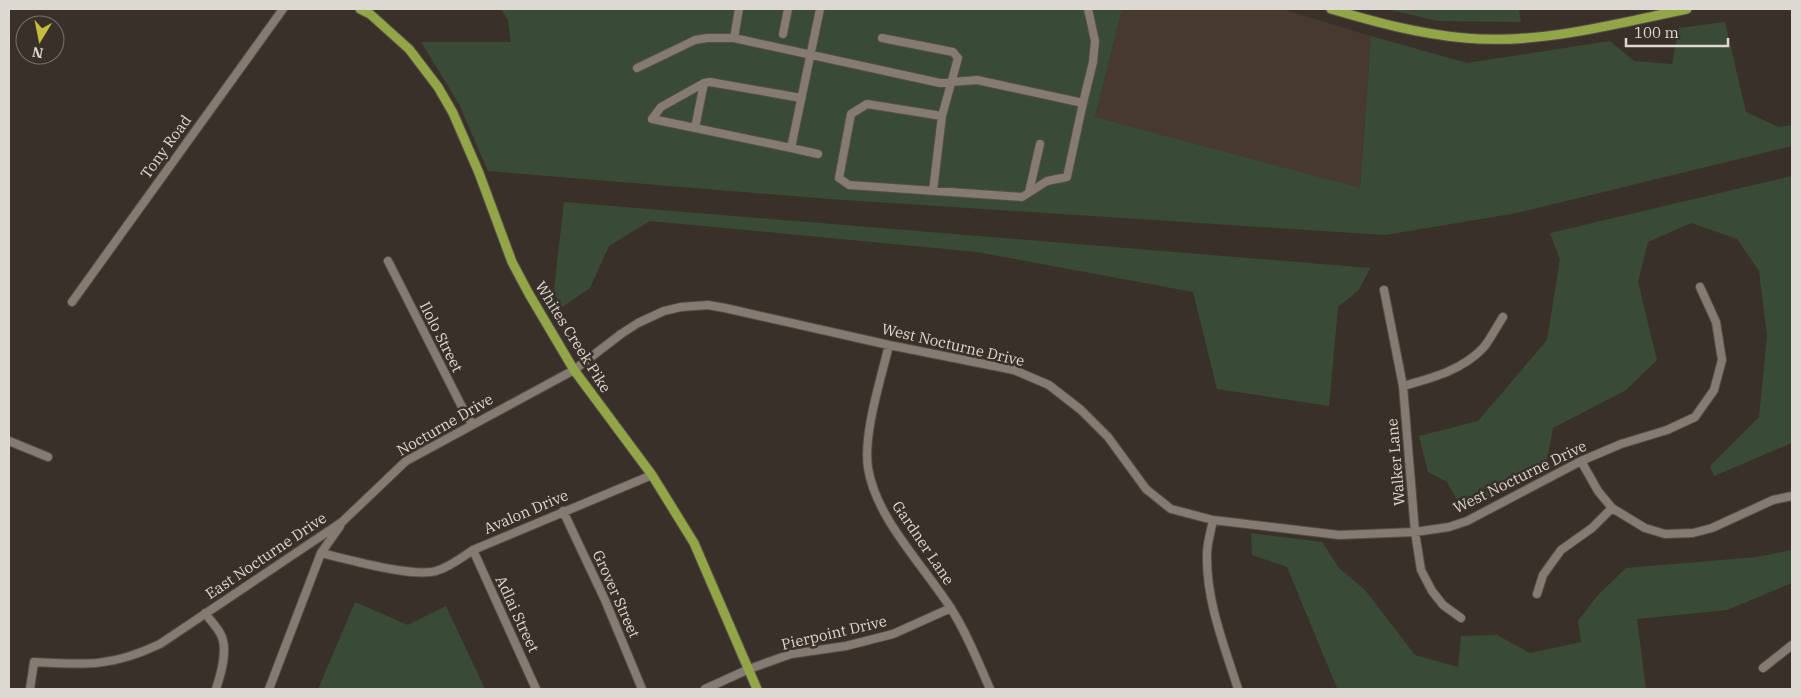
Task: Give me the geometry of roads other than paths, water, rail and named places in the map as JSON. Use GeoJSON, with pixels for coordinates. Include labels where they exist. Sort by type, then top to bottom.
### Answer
{"type":"FeatureCollection","features":[{"type":"Feature","properties":{"kind":"main road","name":"Whites Creek Pike"},"geometry":{"type":"LineString","coordinates":[[360,9],[372,12],[409,49],[438,87],[453,113],[480,173],[512,262],[541,318],[574,370],[652,475],[694,543],[757,689]]}},
{"type":"Feature","properties":{"kind":"main road"},"geometry":{"type":"LineString","coordinates":[[1331,9],[1422,33],[1466,38],[1502,39],[1564,33],[1687,9]]}},
{"type":"Feature","properties":{"kind":"street","name":"Tony Road"},"geometry":{"type":"LineString","coordinates":[[72,302],[284,9]]}},
{"type":"Feature","properties":{"kind":"street"},"geometry":{"type":"LineString","coordinates":[[734,38],[739,9]]}},
{"type":"Feature","properties":{"kind":"street"},"geometry":{"type":"LineString","coordinates":[[783,34],[788,9]]}},
{"type":"Feature","properties":{"kind":"street"},"geometry":{"type":"LineString","coordinates":[[791,148],[820,9]]}},
{"type":"Feature","properties":{"kind":"street"},"geometry":{"type":"LineString","coordinates":[[942,116],[867,104],[859,108],[851,114],[839,178],[849,184],[1022,197],[1047,181],[1067,178],[1093,62],[1095,41],[1088,9]]}},
{"type":"Feature","properties":{"kind":"street"},"geometry":{"type":"LineString","coordinates":[[638,68],[695,40],[734,38],[940,84],[977,80],[1083,103]]}},
{"type":"Feature","properties":{"kind":"street"},"geometry":{"type":"LineString","coordinates":[[882,38],[953,52],[958,58],[942,116],[933,191]]}},
{"type":"Feature","properties":{"kind":"street"},"geometry":{"type":"LineString","coordinates":[[801,98],[704,83],[661,107],[652,119],[818,154]]}},
{"type":"Feature","properties":{"kind":"street"},"geometry":{"type":"LineString","coordinates":[[696,128],[704,83]]}},
{"type":"Feature","properties":{"kind":"street"},"geometry":{"type":"LineString","coordinates":[[1029,192],[1040,144]]}},
{"type":"Feature","properties":{"kind":"street","name":"Ilolo Street"},"geometry":{"type":"LineString","coordinates":[[388,261],[460,405],[472,424]]}},
{"type":"Feature","properties":{"kind":"street","name":"West Nocturne Drive"},"geometry":{"type":"LineString","coordinates":[[574,370],[638,322],[664,311],[693,305],[708,305],[758,314],[1014,370],[1049,385],[1081,410],[1108,437],[1146,489],[1171,509],[1213,520],[1338,535],[1415,532],[1449,527],[1467,521],[1581,461],[1621,444],[1667,430],[1695,416],[1714,390],[1722,360],[1716,322],[1700,287]]}},
{"type":"Feature","properties":{"kind":"street","name":"Walker Lane"},"geometry":{"type":"LineString","coordinates":[[1384,290],[1403,386],[1415,532],[1421,570],[1432,591],[1444,605],[1461,618]]}},
{"type":"Feature","properties":{"kind":"street"},"geometry":{"type":"LineString","coordinates":[[1403,386],[1439,376],[1468,362],[1485,346],[1502,317]]}},
{"type":"Feature","properties":{"kind":"street","name":"Gardner Lane"},"geometry":{"type":"LineString","coordinates":[[889,344],[869,431],[868,467],[875,493],[883,512],[951,608],[990,689]]}},
{"type":"Feature","properties":{"kind":"street","name":"Nocturne Drive"},"geometry":{"type":"LineString","coordinates":[[342,522],[406,461],[574,370]]}},
{"type":"Feature","properties":{"kind":"street"},"geometry":{"type":"LineString","coordinates":[[9,441],[48,457]]}},
{"type":"Feature","properties":{"kind":"street"},"geometry":{"type":"LineString","coordinates":[[1581,461],[1598,491],[1612,508],[1644,528],[1665,534],[1693,533],[1712,528],[1773,500],[1792,496]]}},
{"type":"Feature","properties":{"kind":"street","name":"Avalon Drive"},"geometry":{"type":"LineString","coordinates":[[321,553],[424,573],[448,567],[473,550],[652,475]]}},
{"type":"Feature","properties":{"kind":"street"},"geometry":{"type":"LineString","coordinates":[[1536,594],[1543,575],[1561,550],[1592,528],[1612,508]]}},
{"type":"Feature","properties":{"kind":"street","name":"Grover Street"},"geometry":{"type":"LineString","coordinates":[[564,511],[642,689]]}},
{"type":"Feature","properties":{"kind":"street"},"geometry":{"type":"LineString","coordinates":[[1213,520],[1207,552],[1208,587],[1238,689]]}},
{"type":"Feature","properties":{"kind":"street"},"geometry":{"type":"LineString","coordinates":[[269,689],[321,553],[342,522]]}},
{"type":"Feature","properties":{"kind":"street","name":"East Nocturne Drive"},"geometry":{"type":"LineString","coordinates":[[30,689],[34,662],[101,663],[128,658],[160,644],[342,522]]}},
{"type":"Feature","properties":{"kind":"street","name":"Adlai Street"},"geometry":{"type":"LineString","coordinates":[[473,550],[536,689]]}},
{"type":"Feature","properties":{"kind":"street","name":"Pierpoint Drive"},"geometry":{"type":"LineString","coordinates":[[705,689],[749,669],[791,654],[846,646],[893,634],[951,608]]}},
{"type":"Feature","properties":{"kind":"street","name":"East Nocturne Drive"},"geometry":{"type":"LineString","coordinates":[[205,613],[221,634],[224,643],[216,689]]}},
{"type":"Feature","properties":{"kind":"street"},"geometry":{"type":"LineString","coordinates":[[1763,668],[1792,645]]}}]}
